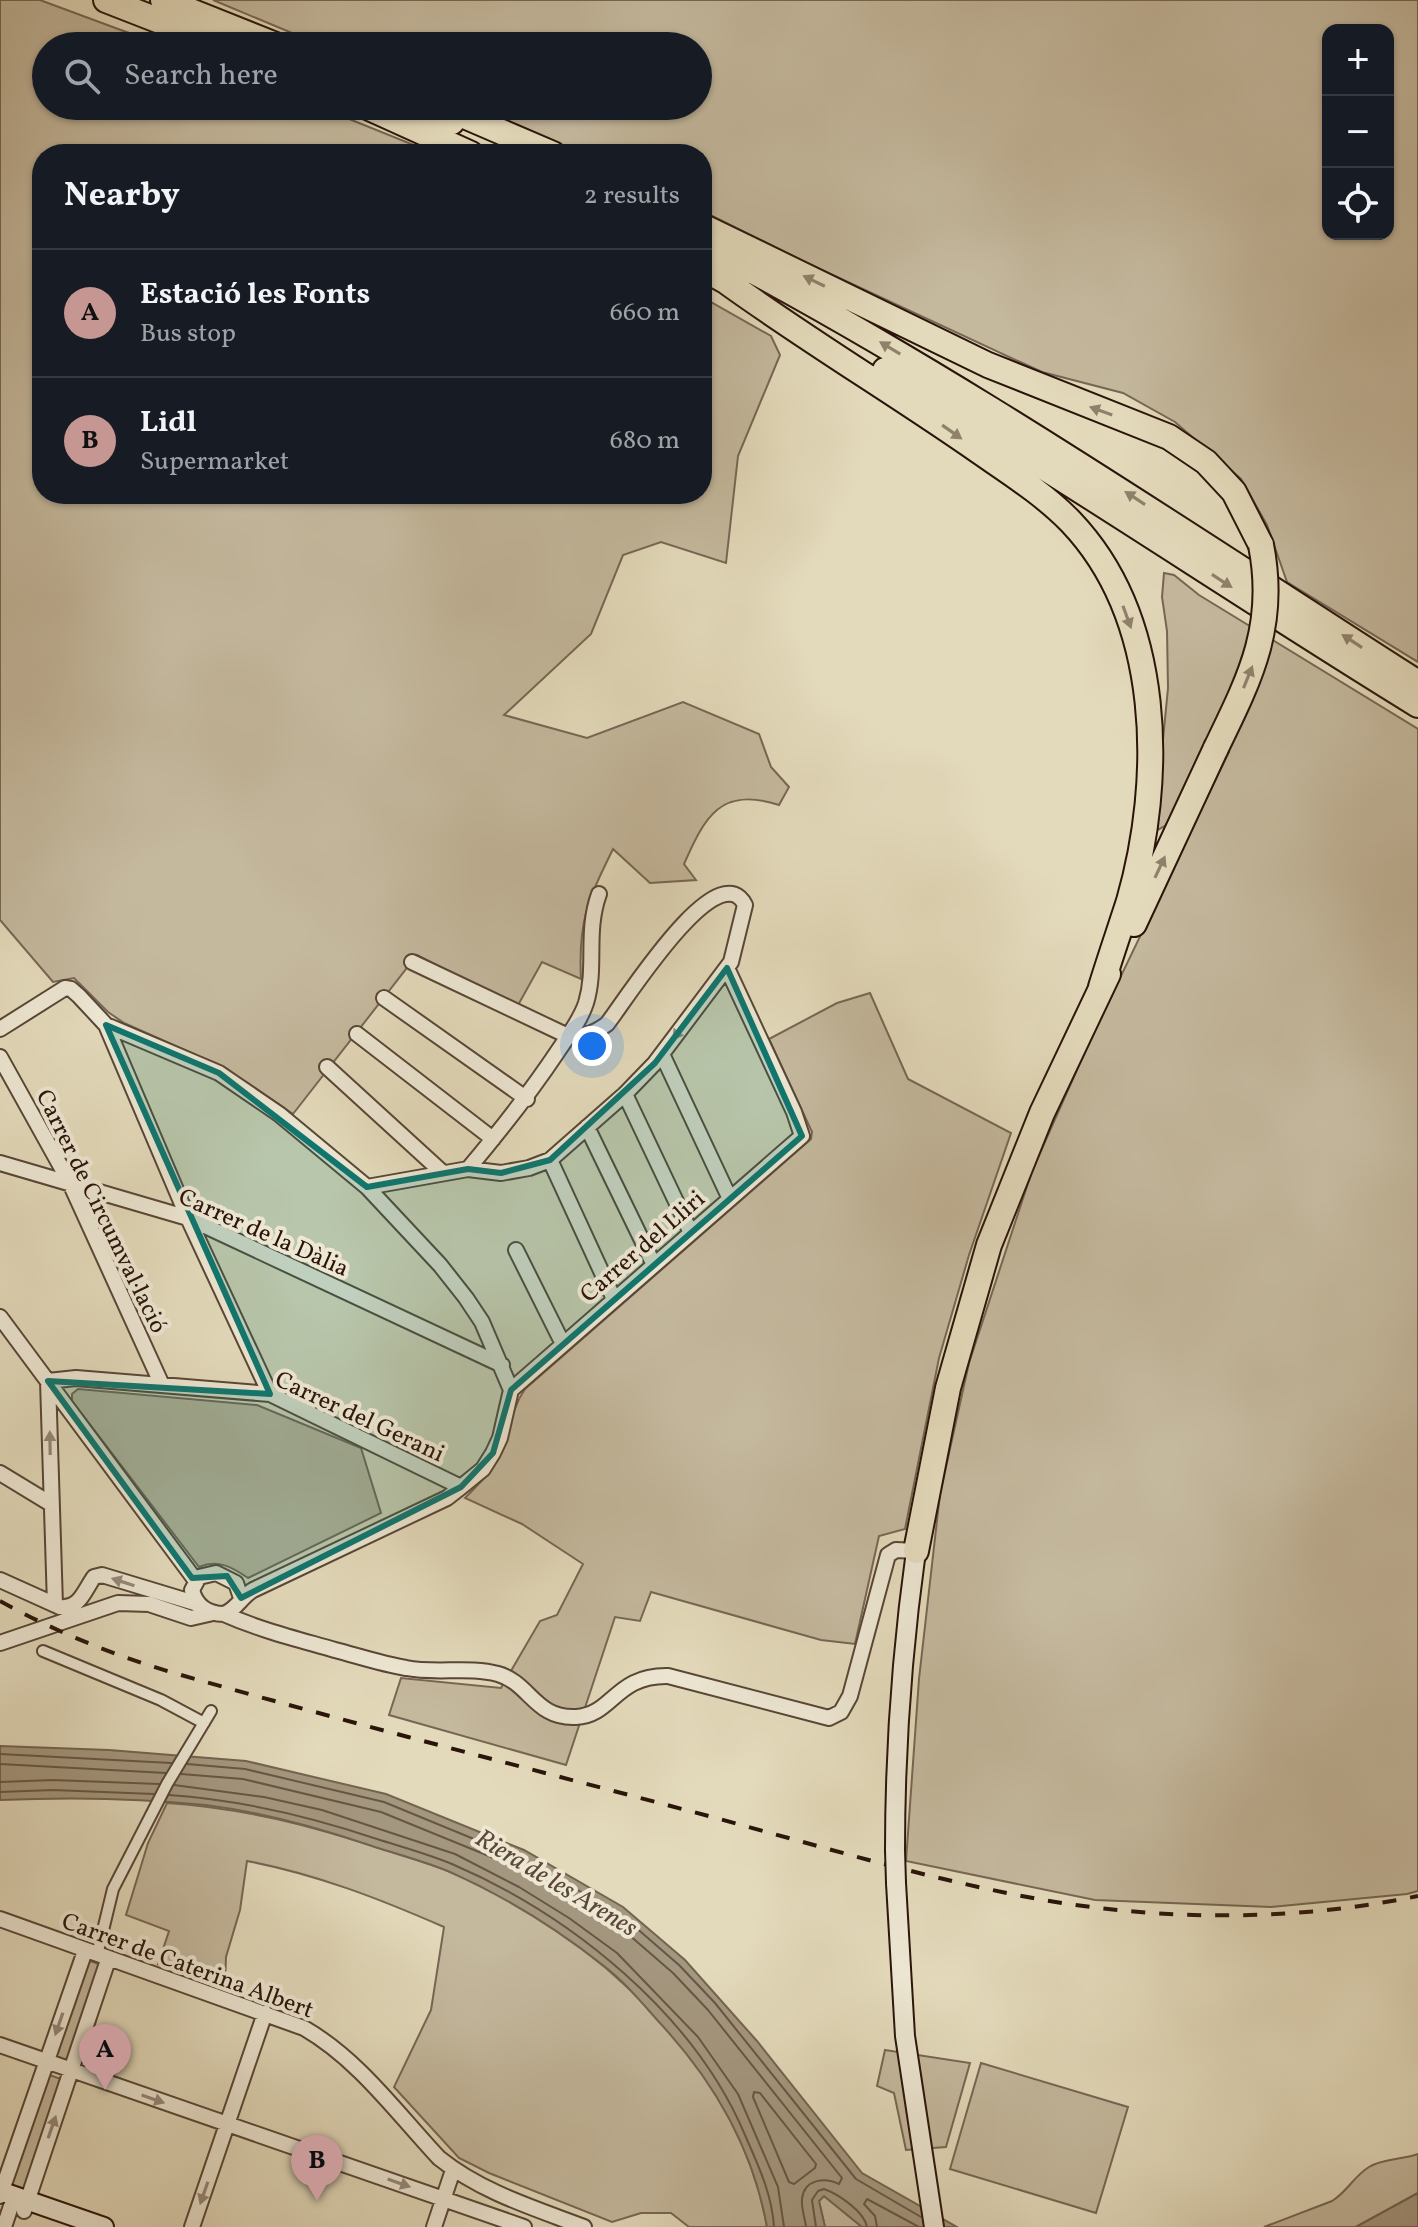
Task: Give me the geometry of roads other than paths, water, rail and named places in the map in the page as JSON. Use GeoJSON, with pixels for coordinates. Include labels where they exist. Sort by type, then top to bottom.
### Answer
{"type":"FeatureCollection","features":[{"type":"Feature","properties":{"kind":"highway"},"geometry":{"type":"LineString","coordinates":[[106,0],[188,32]]}},
{"type":"Feature","properties":{"kind":"highway"},"geometry":{"type":"LineString","coordinates":[[163,0],[243,32]]}},
{"type":"Feature","properties":{"kind":"highway"},"geometry":{"type":"LineString","coordinates":[[396,120],[449,144]]}},
{"type":"Feature","properties":{"kind":"highway"},"geometry":{"type":"LineString","coordinates":[[448,120],[499,144]]}},
{"type":"Feature","properties":{"kind":"highway"},"geometry":{"type":"LineString","coordinates":[[474,120],[530,144]]}},
{"type":"Feature","properties":{"kind":"highway"},"geometry":{"type":"LineString","coordinates":[[712,231],[988,365],[1169,437],[1206,462],[1234,492],[1261,545],[1266,579],[1265,624],[1251,673],[1042,1113],[989,1245],[948,1388],[916,1551]]}},
{"type":"Feature","properties":{"kind":"highway"},"geometry":{"type":"LineString","coordinates":[[712,249],[870,336],[994,410],[1123,490],[1418,683]]}},
{"type":"Feature","properties":{"kind":"highway"},"geometry":{"type":"LineString","coordinates":[[712,273],[860,354],[983,428],[1418,705]]}},
{"type":"Feature","properties":{"kind":"highway"},"geometry":{"type":"LineString","coordinates":[[724,280],[778,320],[932,419],[1050,503],[1083,538],[1113,582],[1137,647],[1148,723],[1149,770],[1145,820],[1129,900],[1101,987]]}},
{"type":"Feature","properties":{"kind":"main road"},"geometry":{"type":"LineString","coordinates":[[916,1551],[900,1685],[895,1760],[895,1850],[905,2036],[934,2227]]}},
{"type":"Feature","properties":{"kind":"main road"},"geometry":{"type":"LineString","coordinates":[[9,2200],[71,2227]]}},
{"type":"Feature","properties":{"kind":"main road"},"geometry":{"type":"LineString","coordinates":[[9,2200],[104,2227]]}},
{"type":"Feature","properties":{"kind":"street"},"geometry":{"type":"LineString","coordinates":[[468,1169],[527,1099],[586,1004],[591,982],[592,913],[599,894]]}},
{"type":"Feature","properties":{"kind":"street"},"geometry":{"type":"LineString","coordinates":[[367,1187],[468,1169],[501,1173],[550,1160],[625,1094],[662,1054],[727,968],[745,905],[739,896],[731,894],[709,902],[678,928],[607,1024],[586,1036],[568,1036],[412,962]]}},
{"type":"Feature","properties":{"kind":"street","name":"Carrer del Lliri"},"geometry":{"type":"LineString","coordinates":[[511,1390],[802,1136],[794,1112],[727,968]]}},
{"type":"Feature","properties":{"kind":"street"},"geometry":{"type":"LineString","coordinates":[[0,1029],[65,988],[79,996],[106,1025],[188,1218],[270,1394]]}},
{"type":"Feature","properties":{"kind":"street"},"geometry":{"type":"LineString","coordinates":[[384,998],[527,1099]]}},
{"type":"Feature","properties":{"kind":"street"},"geometry":{"type":"LineString","coordinates":[[0,1643],[118,1603],[149,1604],[191,1618],[235,1609],[241,1598],[253,1590],[447,1498],[461,1487],[483,1469],[493,1453],[500,1438],[511,1390],[482,1322],[466,1298],[440,1265],[367,1187],[279,1114],[219,1073],[106,1025]]}},
{"type":"Feature","properties":{"kind":"street"},"geometry":{"type":"LineString","coordinates":[[357,1034],[493,1139]]}},
{"type":"Feature","properties":{"kind":"street"},"geometry":{"type":"LineString","coordinates":[[662,1054],[730,1199]]}},
{"type":"Feature","properties":{"kind":"street","name":"Carrer de Circumval·lació"},"geometry":{"type":"LineString","coordinates":[[0,1057],[70,1183],[162,1385]]}},
{"type":"Feature","properties":{"kind":"street"},"geometry":{"type":"LineString","coordinates":[[327,1067],[443,1173]]}},
{"type":"Feature","properties":{"kind":"street"},"geometry":{"type":"LineString","coordinates":[[625,1094],[691,1233]]}},
{"type":"Feature","properties":{"kind":"street"},"geometry":{"type":"LineString","coordinates":[[587,1127],[654,1265]]}},
{"type":"Feature","properties":{"kind":"street"},"geometry":{"type":"LineString","coordinates":[[550,1160],[614,1299]]}},
{"type":"Feature","properties":{"kind":"street","name":"Carrer de la Dàlia"},"geometry":{"type":"LineString","coordinates":[[0,1163],[188,1218],[502,1365]]}},
{"type":"Feature","properties":{"kind":"street"},"geometry":{"type":"LineString","coordinates":[[516,1250],[563,1344]]}},
{"type":"Feature","properties":{"kind":"street"},"geometry":{"type":"LineString","coordinates":[[0,1317],[196,1581]]}},
{"type":"Feature","properties":{"kind":"street","name":"Carrer del Gerani"},"geometry":{"type":"LineString","coordinates":[[48,1381],[76,1378],[270,1394],[461,1487]]}},
{"type":"Feature","properties":{"kind":"street"},"geometry":{"type":"LineString","coordinates":[[48,1381],[55,1605]]}},
{"type":"Feature","properties":{"kind":"street"},"geometry":{"type":"LineString","coordinates":[[0,1473],[51,1504]]}},
{"type":"Feature","properties":{"kind":"street"},"geometry":{"type":"LineString","coordinates":[[0,1580],[55,1605],[69,1608],[76,1604],[94,1577],[102,1575],[198,1604],[254,1627],[407,1669],[497,1674],[514,1682],[544,1710],[571,1717],[589,1714],[624,1686],[655,1675],[821,1717],[835,1716],[846,1706],[888,1555],[896,1550],[916,1551]]}},
{"type":"Feature","properties":{"kind":"street"},"geometry":{"type":"LineString","coordinates":[[198,1604],[192,1590],[196,1581],[210,1572],[227,1576],[236,1583],[241,1598]]}},
{"type":"Feature","properties":{"kind":"street"},"geometry":{"type":"LineString","coordinates":[[43,1651],[161,1700],[203,1726]]}},
{"type":"Feature","properties":{"kind":"street"},"geometry":{"type":"LineString","coordinates":[[9,2200],[71,2071],[113,1889],[167,1784],[211,1711]]}},
{"type":"Feature","properties":{"kind":"street","name":"Carrer de Caterina Albert"},"geometry":{"type":"LineString","coordinates":[[0,1919],[304,2028],[336,2049],[364,2074],[453,2170],[499,2194],[584,2227]]}},
{"type":"Feature","properties":{"kind":"street"},"geometry":{"type":"LineString","coordinates":[[4,2227],[46,2062],[96,1955]]}},
{"type":"Feature","properties":{"kind":"street"},"geometry":{"type":"LineString","coordinates":[[192,2227],[265,2013]]}},
{"type":"Feature","properties":{"kind":"street"},"geometry":{"type":"LineString","coordinates":[[0,2045],[524,2227]]}},
{"type":"Feature","properties":{"kind":"street"},"geometry":{"type":"LineString","coordinates":[[434,2227],[453,2170]]}},
{"type":"Feature","properties":{"kind":"water","name":"Riera de les Arenes"},"geometry":{"type":"Polygon","coordinates":[[[0,1746],[109,1750],[246,1761],[386,1794],[524,1850],[623,1907],[685,1960],[757,2041],[862,2173],[957,2227],[862,2227],[824,2196],[819,2201],[825,2227],[767,2227],[761,2198],[741,2143],[713,2092],[679,2044],[633,1992],[604,1966],[530,1914],[470,1881],[430,1864],[329,1832],[226,1808],[77,1798],[0,1800],[0,1746]]]}},
{"type":"Feature","properties":{"kind":"water"},"geometry":{"type":"Polygon","coordinates":[[[1418,2193],[1418,2227],[1356,2227],[1418,2193]]]}},
{"type":"Feature","properties":{"kind":"railway"},"geometry":{"type":"LineString","coordinates":[[0,1601],[85,1642],[174,1673],[891,1866],[1017,1895],[1116,1910],[1218,1915],[1318,1911],[1418,1896]]}},
{"type":"Feature","properties":{"kind":"place","name":"Estació les Fonts"},"geometry":{"type":"Point","coordinates":[105,2090]}},
{"type":"Feature","properties":{"kind":"place","name":"Lidl"},"geometry":{"type":"Point","coordinates":[317,2201]}}]}
